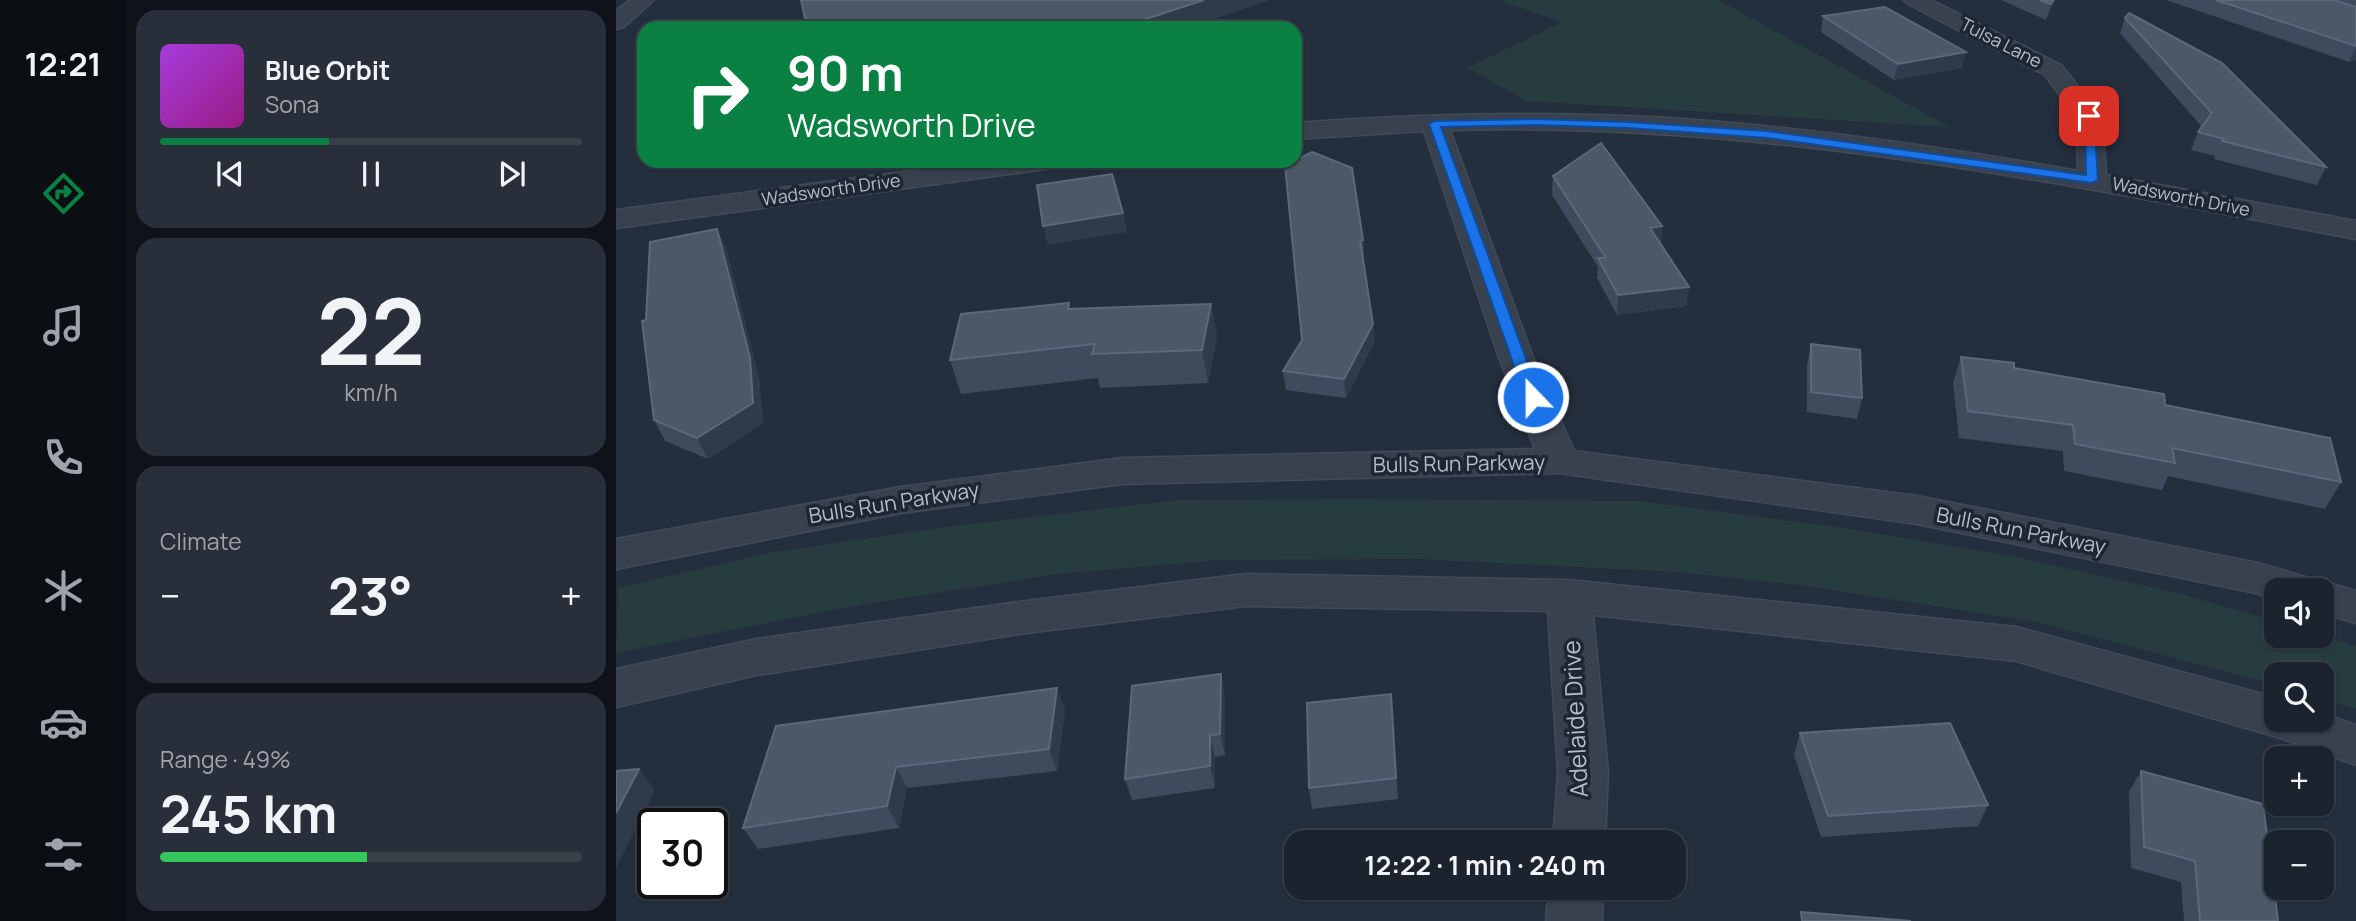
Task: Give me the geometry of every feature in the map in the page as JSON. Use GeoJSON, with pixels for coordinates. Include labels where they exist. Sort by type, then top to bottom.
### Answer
{"type":"FeatureCollection","features":[{"type":"Feature","properties":{"kind":"street"},"geometry":{"type":"LineString","coordinates":[[616,22],[643,0]]}},
{"type":"Feature","properties":{"kind":"street","name":"Tulsa Lane"},"geometry":{"type":"LineString","coordinates":[[1915,0],[2053,70],[2089,116],[2092,180]]}},
{"type":"Feature","properties":{"kind":"street"},"geometry":{"type":"LineString","coordinates":[[1434,124],[1515,355],[1559,461]]}},
{"type":"Feature","properties":{"kind":"street","name":"Wadsworth Drive"},"geometry":{"type":"LineString","coordinates":[[1302,131],[1434,124],[1600,124],[1767,134],[2092,180],[2356,230]]}},
{"type":"Feature","properties":{"kind":"street","name":"Wadsworth Drive"},"geometry":{"type":"LineString","coordinates":[[616,219],[994,168]]}},
{"type":"Feature","properties":{"kind":"street","name":"Bulls Run Parkway"},"geometry":{"type":"LineString","coordinates":[[616,554],[901,500],[1122,471],[1559,461],[1917,510],[2264,580]]}},
{"type":"Feature","properties":{"kind":"street"},"geometry":{"type":"LineString","coordinates":[[616,688],[771,655],[1026,617],[1246,590],[1569,596],[2016,643],[2264,715]]}},
{"type":"Feature","properties":{"kind":"street","name":"Adelaide Drive"},"geometry":{"type":"LineString","coordinates":[[1569,596],[1583,773],[1580,830]]}},
{"type":"Feature","properties":{"kind":"street"},"geometry":{"type":"LineString","coordinates":[[2334,601],[2356,607]]}},
{"type":"Feature","properties":{"kind":"street"},"geometry":{"type":"LineString","coordinates":[[2318,732],[2356,745]]}},
{"type":"Feature","properties":{"kind":"street"},"geometry":{"type":"LineString","coordinates":[[1574,921],[1575,900]]}},
{"type":"Feature","properties":{"kind":"green space"},"geometry":{"type":"Polygon","coordinates":[[[1499,0],[1718,0],[1950,127],[1527,101],[1467,68],[1561,22],[1499,0]]]}},
{"type":"Feature","properties":{"kind":"green space"},"geometry":{"type":"Polygon","coordinates":[[[1178,500],[1640,501],[1851,529],[2021,558],[2182,594],[2264,618],[2264,648],[2334,648],[2334,639],[2356,646],[2356,709],[2334,703],[2334,662],[2264,662],[2264,682],[2037,622],[1799,585],[1676,572],[1419,559],[1220,560],[1057,574],[847,607],[616,653],[618,588],[768,553],[945,527],[1178,500]]]}},
{"type":"Feature","properties":{"kind":"building"},"geometry":{"type":"Polygon","coordinates":[[[801,0],[1204,0],[1140,21],[806,21],[801,0]]]}},
{"type":"Feature","properties":{"kind":"building"},"geometry":{"type":"Polygon","coordinates":[[[2216,0],[2334,0],[2356,7],[2356,46],[2216,0]]]}},
{"type":"Feature","properties":{"kind":"building"},"geometry":{"type":"Polygon","coordinates":[[[1885,7],[1966,52],[1898,64],[1823,16],[1885,7]]]}},
{"type":"Feature","properties":{"kind":"building"},"geometry":{"type":"Polygon","coordinates":[[[2129,13],[2222,63],[2326,167],[2222,141],[2224,139],[2198,132],[2212,113],[2125,18],[2129,13]]]}},
{"type":"Feature","properties":{"kind":"building"},"geometry":{"type":"Polygon","coordinates":[[[1601,143],[1662,226],[1650,228],[1689,287],[1618,295],[1598,258],[1606,258],[1553,176],[1601,143]]]}},
{"type":"Feature","properties":{"kind":"building"},"geometry":{"type":"Polygon","coordinates":[[[1312,152],[1352,168],[1373,324],[1344,379],[1283,371],[1302,340],[1285,168],[1302,168],[1302,157],[1312,152]]]}},
{"type":"Feature","properties":{"kind":"building"},"geometry":{"type":"Polygon","coordinates":[[[1112,174],[1123,213],[1043,226],[1037,185],[1112,174]]]}},
{"type":"Feature","properties":{"kind":"building"},"geometry":{"type":"Polygon","coordinates":[[[717,229],[750,358],[753,403],[697,438],[654,420],[642,321],[646,320],[650,242],[717,229]]]}},
{"type":"Feature","properties":{"kind":"building"},"geometry":{"type":"Polygon","coordinates":[[[1069,303],[1068,309],[1211,304],[1202,350],[1092,354],[1095,344],[950,360],[961,314],[1069,303]]]}},
{"type":"Feature","properties":{"kind":"building"},"geometry":{"type":"Polygon","coordinates":[[[1811,344],[1860,350],[1862,398],[1811,392],[1811,344]]]}},
{"type":"Feature","properties":{"kind":"building"},"geometry":{"type":"Polygon","coordinates":[[[1961,357],[2014,363],[2014,368],[2164,394],[2165,405],[2330,438],[2341,482],[2172,448],[2175,463],[2075,444],[2073,425],[1968,411],[1961,357]]]}},
{"type":"Feature","properties":{"kind":"building"},"geometry":{"type":"Polygon","coordinates":[[[1221,674],[1220,734],[1210,735],[1210,766],[1125,779],[1132,686],[1221,674]]]}},
{"type":"Feature","properties":{"kind":"building"},"geometry":{"type":"Polygon","coordinates":[[[1057,688],[1049,749],[896,767],[887,806],[743,828],[776,726],[1057,688]]]}},
{"type":"Feature","properties":{"kind":"building"},"geometry":{"type":"Polygon","coordinates":[[[1391,694],[1396,778],[1309,788],[1307,703],[1391,694]]]}},
{"type":"Feature","properties":{"kind":"building"},"geometry":{"type":"Polygon","coordinates":[[[1950,723],[1988,805],[1828,816],[1800,733],[1950,723]]]}},
{"type":"Feature","properties":{"kind":"building"},"geometry":{"type":"Polygon","coordinates":[[[639,769],[616,813],[616,771],[639,769]]]}},
{"type":"Feature","properties":{"kind":"building"},"geometry":{"type":"Polygon","coordinates":[[[2141,771],[2263,804],[2266,830],[2264,830],[2264,900],[2275,900],[2278,921],[2200,921],[2195,861],[2144,847],[2141,771]]]}},
{"type":"Feature","properties":{"kind":"building"},"geometry":{"type":"Polygon","coordinates":[[[1801,912],[1911,921],[1802,921],[1801,912]]]}},
{"type":"Feature","properties":{"kind":"route"},"geometry":{"type":"LineString","coordinates":[[1533,397],[1515,355],[1434,124],[1536,122],[1767,134],[2092,180],[2089,116]]}}]}
